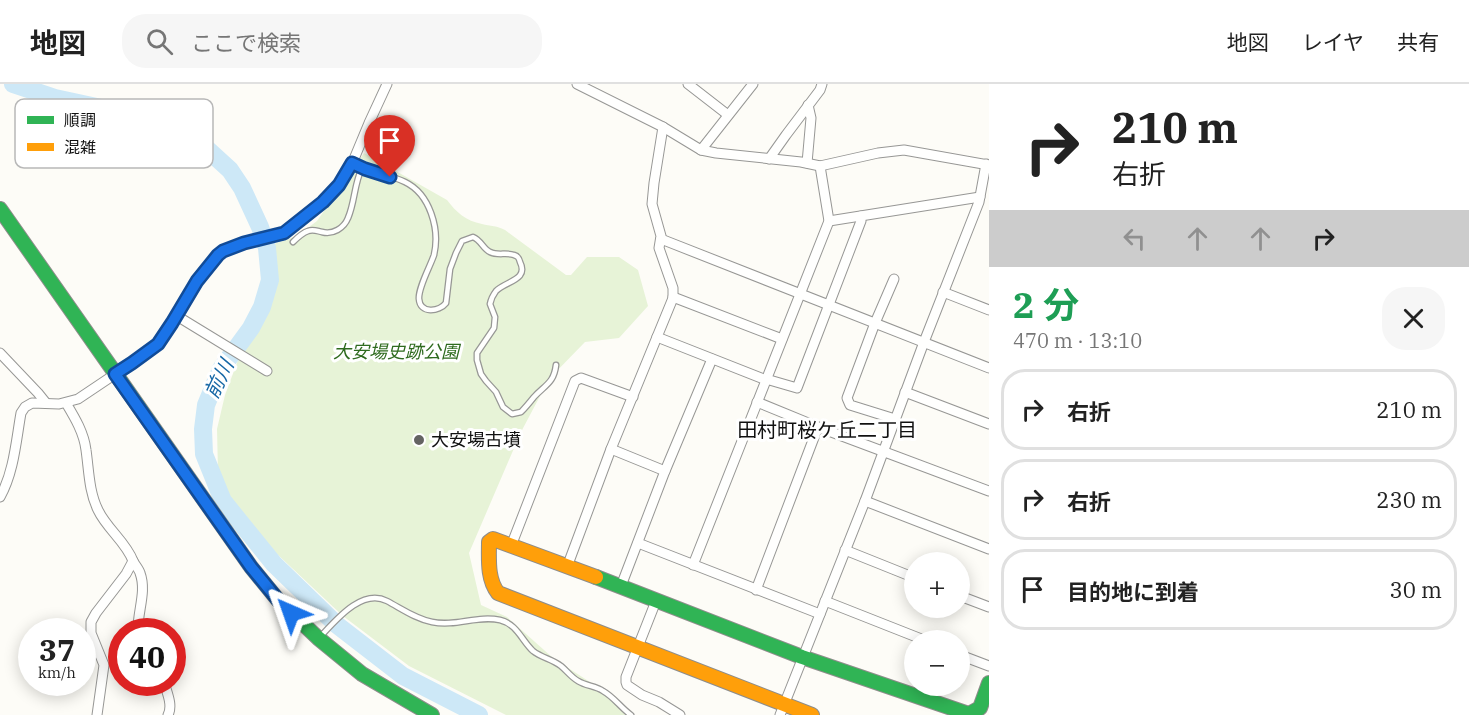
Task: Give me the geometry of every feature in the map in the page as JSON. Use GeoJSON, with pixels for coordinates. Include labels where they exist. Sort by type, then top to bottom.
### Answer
{"type":"FeatureCollection","features":[{"type":"Feature","properties":{"kind":"street"},"geometry":{"type":"LineString","coordinates":[[0,497],[12,465],[24,407],[32,403],[66,403],[91,392],[154,348],[163,339],[197,281],[218,255],[244,243],[282,235],[323,202],[357,165],[387,84]]}},
{"type":"Feature","properties":{"kind":"street"},"geometry":{"type":"LineString","coordinates":[[577,84],[663,127],[701,150],[716,153],[820,165],[904,150],[988,164],[980,197],[865,501],[782,710]]}},
{"type":"Feature","properties":{"kind":"street"},"geometry":{"type":"LineString","coordinates":[[688,84],[728,115]]}},
{"type":"Feature","properties":{"kind":"street"},"geometry":{"type":"LineString","coordinates":[[701,150],[753,84]]}},
{"type":"Feature","properties":{"kind":"street"},"geometry":{"type":"LineString","coordinates":[[769,159],[820,90],[822,84]]}},
{"type":"Feature","properties":{"kind":"street"},"geometry":{"type":"LineString","coordinates":[[807,163],[811,118],[808,105]]}},
{"type":"Feature","properties":{"kind":"street"},"geometry":{"type":"LineString","coordinates":[[567,567],[611,449],[673,297],[674,288],[659,248],[661,238],[652,204],[663,127]]}},
{"type":"Feature","properties":{"kind":"street"},"geometry":{"type":"LineString","coordinates":[[693,566],[829,221],[820,165]]}},
{"type":"Feature","properties":{"kind":"street"},"geometry":{"type":"LineString","coordinates":[[829,221],[980,197]]}},
{"type":"Feature","properties":{"kind":"street"},"geometry":{"type":"LineString","coordinates":[[0,209],[251,567],[278,600],[318,639],[363,674],[432,715]]}},
{"type":"Feature","properties":{"kind":"street"},"geometry":{"type":"LineString","coordinates":[[657,337],[766,380],[796,388],[861,222],[861,216]]}},
{"type":"Feature","properties":{"kind":"street"},"geometry":{"type":"LineString","coordinates":[[661,238],[989,368]]}},
{"type":"Feature","properties":{"kind":"street"},"geometry":{"type":"LineString","coordinates":[[894,279],[847,398],[850,405],[895,419]]}},
{"type":"Feature","properties":{"kind":"street"},"geometry":{"type":"LineString","coordinates":[[943,292],[989,310]]}},
{"type":"Feature","properties":{"kind":"street"},"geometry":{"type":"LineString","coordinates":[[673,297],[782,339]]}},
{"type":"Feature","properties":{"kind":"street"},"geometry":{"type":"LineString","coordinates":[[177,316],[267,371]]}},
{"type":"Feature","properties":{"kind":"street"},"geometry":{"type":"LineString","coordinates":[[0,353],[46,403]]}},
{"type":"Feature","properties":{"kind":"street"},"geometry":{"type":"LineString","coordinates":[[621,586],[665,471],[712,359]]}},
{"type":"Feature","properties":{"kind":"street"},"geometry":{"type":"LineString","coordinates":[[511,546],[574,381],[580,378],[633,398]]}},
{"type":"Feature","properties":{"kind":"street"},"geometry":{"type":"LineString","coordinates":[[905,392],[988,422]]}},
{"type":"Feature","properties":{"kind":"street"},"geometry":{"type":"LineString","coordinates":[[757,402],[818,428],[989,491]]}},
{"type":"Feature","properties":{"kind":"street"},"geometry":{"type":"LineString","coordinates":[[66,403],[79,424],[86,449],[89,481],[98,509],[127,549],[141,574],[140,618]]}},
{"type":"Feature","properties":{"kind":"street"},"geometry":{"type":"LineString","coordinates":[[756,590],[818,428]]}},
{"type":"Feature","properties":{"kind":"street"},"geometry":{"type":"LineString","coordinates":[[611,449],[665,471]]}},
{"type":"Feature","properties":{"kind":"street"},"geometry":{"type":"LineString","coordinates":[[865,501],[989,549]]}},
{"type":"Feature","properties":{"kind":"street"},"geometry":{"type":"LineString","coordinates":[[812,715],[782,710],[638,647],[498,592],[492,586],[489,542],[493,539],[802,657],[969,714],[980,708],[989,682]]}},
{"type":"Feature","properties":{"kind":"street"},"geometry":{"type":"LineString","coordinates":[[638,543],[820,614]]}},
{"type":"Feature","properties":{"kind":"street"},"geometry":{"type":"LineString","coordinates":[[844,550],[904,574]]}},
{"type":"Feature","properties":{"kind":"street"},"geometry":{"type":"LineString","coordinates":[[96,715],[104,664],[91,633],[91,622],[133,561]]}},
{"type":"Feature","properties":{"kind":"street"},"geometry":{"type":"LineString","coordinates":[[656,600],[626,682],[642,695],[680,715]]}},
{"type":"Feature","properties":{"kind":"street"},"geometry":{"type":"LineString","coordinates":[[970,600],[989,607]]}},
{"type":"Feature","properties":{"kind":"street"},"geometry":{"type":"LineString","coordinates":[[825,602],[904,632]]}},
{"type":"Feature","properties":{"kind":"street"},"geometry":{"type":"LineString","coordinates":[[970,659],[989,666]]}},
{"type":"Feature","properties":{"kind":"street"},"geometry":{"type":"LineString","coordinates":[[168,696],[170,704],[168,715]]}},
{"type":"Feature","properties":{"kind":"lane"},"geometry":{"type":"LineString","coordinates":[[293,242],[306,231],[334,232],[344,224],[348,218],[355,187],[357,165],[405,182],[420,195],[431,212],[436,236],[435,249],[418,300],[424,308],[438,310],[447,303],[450,269],[462,241],[472,237],[490,252],[507,253],[518,257],[523,269],[521,274],[516,280],[501,287],[491,299],[490,304],[495,317],[494,328],[477,354],[481,374],[496,392],[503,407],[512,414],[521,412],[555,376],[556,365]]}},
{"type":"Feature","properties":{"kind":"lane"},"geometry":{"type":"LineString","coordinates":[[318,639],[338,617],[369,598],[383,599],[414,616],[434,623],[453,624],[483,619],[501,621],[514,628],[531,649],[559,664],[581,683],[602,690],[631,715]]}},
{"type":"Feature","properties":{"kind":"green space","name":"大安場史跡公園"},"geometry":{"type":"Polygon","coordinates":[[[364,153],[447,200],[466,218],[476,223],[505,230],[566,275],[571,275],[587,257],[619,257],[638,270],[648,306],[619,338],[585,342],[549,379],[521,432],[469,553],[481,605],[507,617],[553,658],[599,688],[633,715],[506,715],[409,666],[343,616],[277,554],[229,497],[218,472],[217,429],[225,395],[247,336],[271,245],[297,236],[317,221],[364,153]]]}},
{"type":"Feature","properties":{"kind":"waterway","name":"前川"},"geometry":{"type":"LineString","coordinates":[[13,84],[60,99]]}},
{"type":"Feature","properties":{"kind":"waterway","name":"前川"},"geometry":{"type":"LineString","coordinates":[[213,154],[230,170],[242,188],[260,227],[267,248],[270,280],[262,307],[251,328],[221,369],[206,405],[203,429],[204,454],[223,501],[274,564],[337,625],[403,676],[479,715]]}},
{"type":"Feature","properties":{"kind":"traffic: fast"},"geometry":{"type":"LineString","coordinates":[[0,209],[251,567],[278,600],[318,638],[362,674],[432,715]]}},
{"type":"Feature","properties":{"kind":"traffic: fast"},"geometry":{"type":"LineString","coordinates":[[596,577],[802,657],[969,714],[980,708],[989,683]]}},
{"type":"Feature","properties":{"kind":"traffic: slow"},"geometry":{"type":"LineString","coordinates":[[596,577],[493,539],[489,542],[490,575],[498,593],[812,715]]}},
{"type":"Feature","properties":{"kind":"place","name":"大安場古墳"},"geometry":{"type":"Point","coordinates":[419,440]}},
{"type":"Feature","properties":{"kind":"district","name":"田村町桜ケ丘二丁目"},"geometry":{"type":"Point","coordinates":[827,430]}},
{"type":"Feature","properties":{"kind":"route"},"geometry":{"type":"LineString","coordinates":[[291,613],[251,567],[115,374],[154,348],[163,339],[197,281],[223,251],[261,238],[282,235],[323,202],[339,185],[352,163],[390,177]]}}]}
